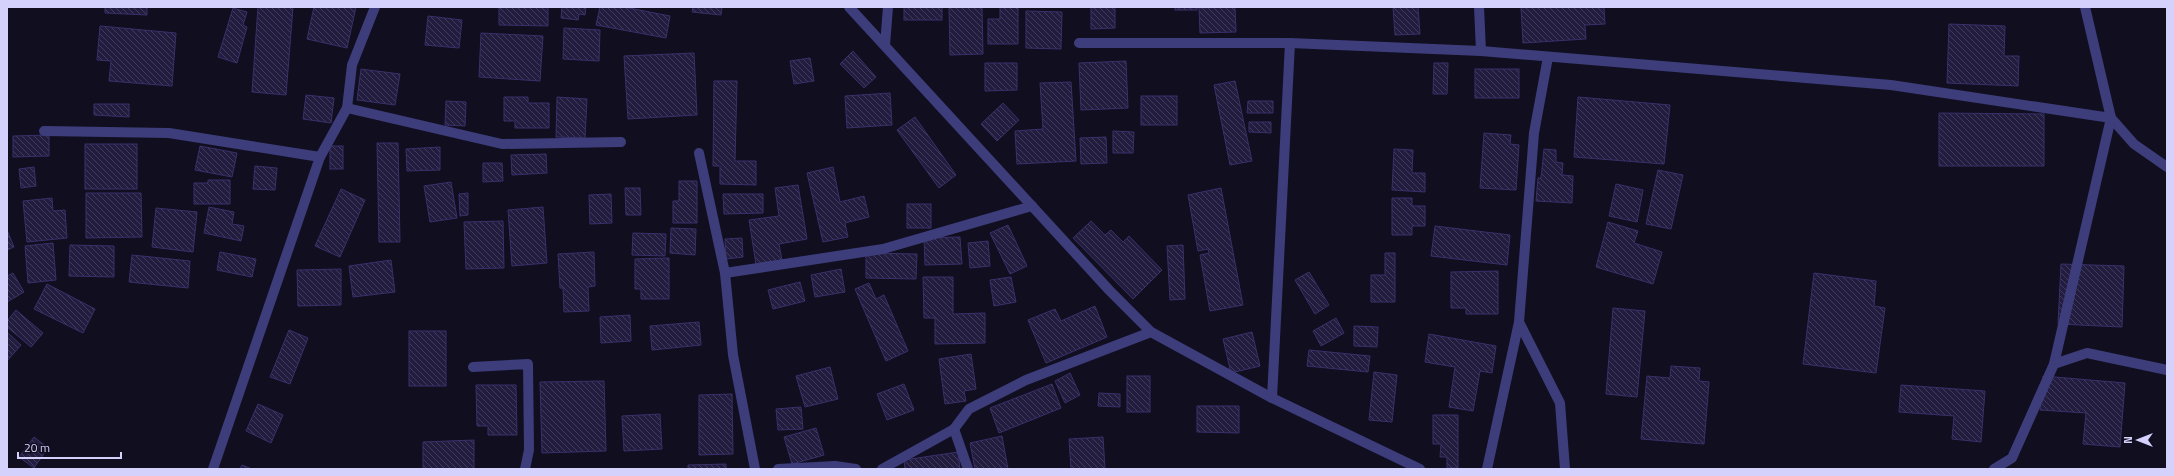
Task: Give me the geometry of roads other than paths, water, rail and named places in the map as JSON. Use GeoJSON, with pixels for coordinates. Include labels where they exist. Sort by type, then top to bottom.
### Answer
{"type":"FeatureCollection","features":[{"type":"Feature","properties":{"kind":"street"},"geometry":{"type":"LineString","coordinates":[[213,469],[320,157],[347,108],[352,65],[375,7]]}},
{"type":"Feature","properties":{"kind":"street"},"geometry":{"type":"LineString","coordinates":[[849,7],[1110,291],[1151,332],[1272,398],[1420,469]]}},
{"type":"Feature","properties":{"kind":"street"},"geometry":{"type":"LineString","coordinates":[[885,45],[888,7]]}},
{"type":"Feature","properties":{"kind":"street"},"geometry":{"type":"LineString","coordinates":[[1479,7],[1481,51]]}},
{"type":"Feature","properties":{"kind":"street"},"geometry":{"type":"LineString","coordinates":[[1994,469],[2012,458],[2054,364],[2111,118],[2085,7]]}},
{"type":"Feature","properties":{"kind":"street"},"geometry":{"type":"LineString","coordinates":[[1079,43],[1290,43],[1481,51],[1891,85],[2111,118],[2134,144],[2167,167]]}},
{"type":"Feature","properties":{"kind":"street"},"geometry":{"type":"LineString","coordinates":[[1272,398],[1290,43]]}},
{"type":"Feature","properties":{"kind":"street"},"geometry":{"type":"LineString","coordinates":[[1487,469],[1519,322],[1534,134],[1548,57]]}},
{"type":"Feature","properties":{"kind":"street"},"geometry":{"type":"LineString","coordinates":[[347,108],[502,144],[621,142]]}},
{"type":"Feature","properties":{"kind":"street"},"geometry":{"type":"LineString","coordinates":[[44,131],[169,133],[320,157]]}},
{"type":"Feature","properties":{"kind":"street"},"geometry":{"type":"LineString","coordinates":[[699,153],[725,273],[733,355],[755,469]]}},
{"type":"Feature","properties":{"kind":"street"},"geometry":{"type":"LineString","coordinates":[[725,273],[883,249],[1032,206]]}},
{"type":"Feature","properties":{"kind":"street"},"geometry":{"type":"LineString","coordinates":[[1519,322],[1560,403],[1565,469]]}},
{"type":"Feature","properties":{"kind":"street"},"geometry":{"type":"LineString","coordinates":[[882,469],[954,429],[969,410],[1026,380],[1151,332]]}},
{"type":"Feature","properties":{"kind":"street"},"geometry":{"type":"LineString","coordinates":[[2054,364],[2087,353],[2167,370]]}},
{"type":"Feature","properties":{"kind":"street"},"geometry":{"type":"LineString","coordinates":[[473,367],[528,364],[528,450],[525,469]]}},
{"type":"Feature","properties":{"kind":"street"},"geometry":{"type":"LineString","coordinates":[[954,429],[968,469]]}},
{"type":"Feature","properties":{"kind":"street"},"geometry":{"type":"LineString","coordinates":[[778,469],[835,466],[856,469]]}}]}
